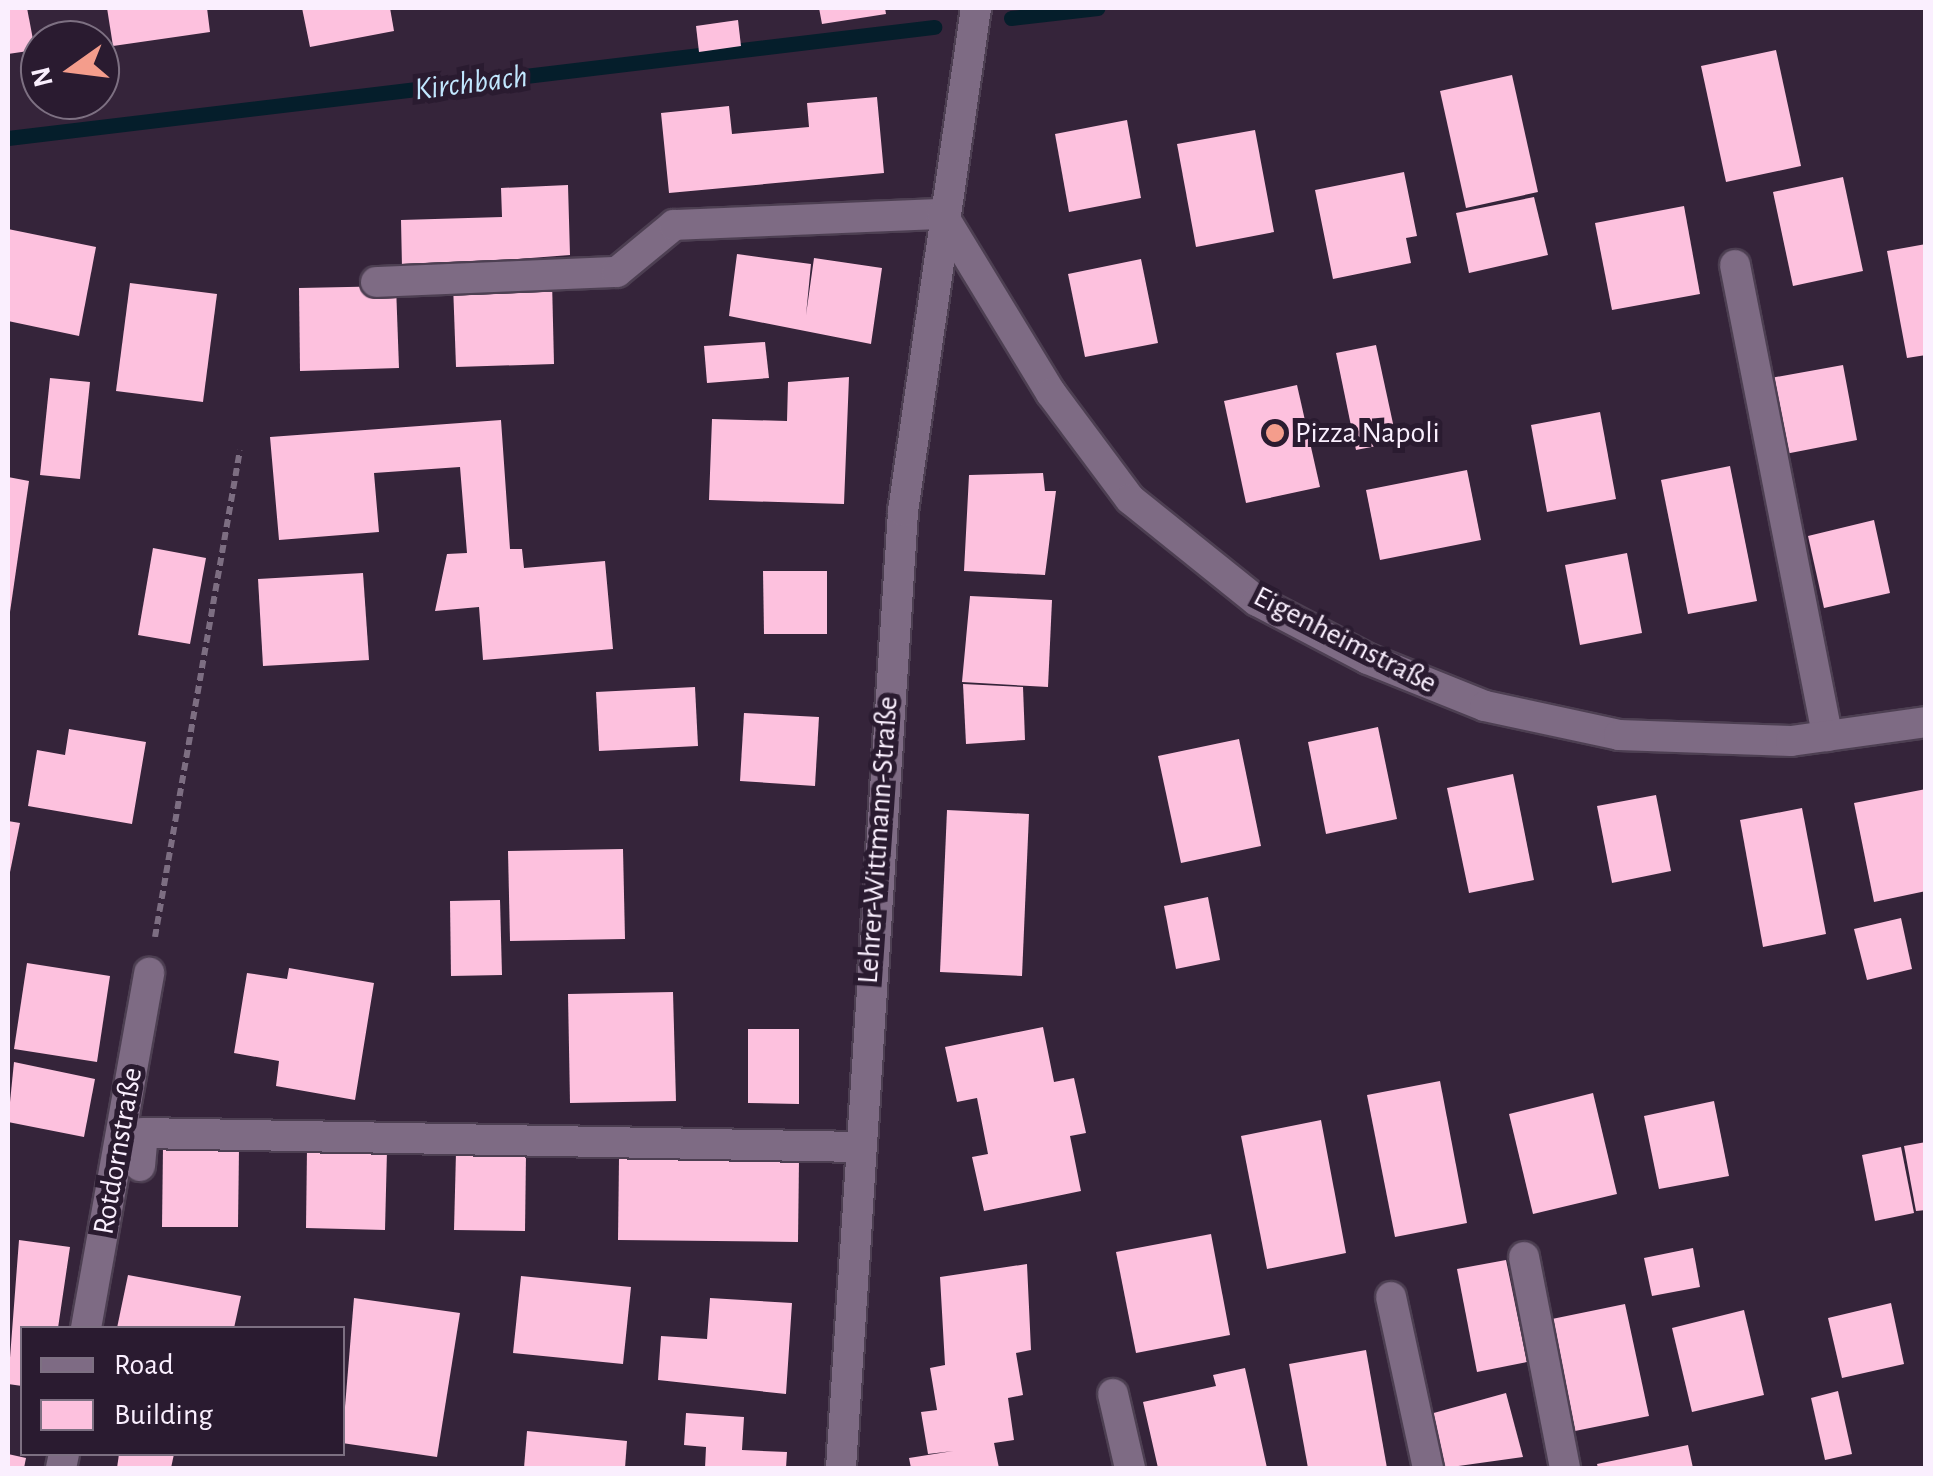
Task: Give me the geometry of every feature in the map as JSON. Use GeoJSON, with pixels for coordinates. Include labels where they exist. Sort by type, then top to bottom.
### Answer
{"type":"FeatureCollection","features":[{"type":"Feature","properties":{"kind":"street","name":"Lehrer-Wittmann-Straße"},"geometry":{"type":"LineString","coordinates":[[840,1468],[903,511],[942,214],[976,8]]}},
{"type":"Feature","properties":{"kind":"street"},"geometry":{"type":"LineString","coordinates":[[376,282],[617,272],[674,224],[942,214]]}},
{"type":"Feature","properties":{"kind":"street","name":"Eigenheimstraße"},"geometry":{"type":"LineString","coordinates":[[942,214],[1097,459],[1130,499],[1257,600],[1394,669],[1546,721],[1619,735],[1827,736],[1926,722]]}},
{"type":"Feature","properties":{"kind":"street"},"geometry":{"type":"LineString","coordinates":[[1735,265],[1827,736]]}},
{"type":"Feature","properties":{"kind":"street","name":"Rotdornstraße"},"geometry":{"type":"LineString","coordinates":[[86,1326],[149,973]]}},
{"type":"Feature","properties":{"kind":"street"},"geometry":{"type":"LineString","coordinates":[[140,1166],[143,1133],[860,1147]]}},
{"type":"Feature","properties":{"kind":"street"},"geometry":{"type":"LineString","coordinates":[[1524,1256],[1564,1468]]}},
{"type":"Feature","properties":{"kind":"street"},"geometry":{"type":"LineString","coordinates":[[1391,1298],[1428,1468]]}},
{"type":"Feature","properties":{"kind":"street"},"geometry":{"type":"LineString","coordinates":[[1113,1394],[1130,1468]]}},
{"type":"Feature","properties":{"kind":"path"},"geometry":{"type":"LineString","coordinates":[[149,973],[240,450]]}},
{"type":"Feature","properties":{"kind":"building"},"geometry":{"type":"Polygon","coordinates":[[[8,8],[27,8],[29,20],[20,20],[20,52],[8,54],[8,8]]]}},
{"type":"Feature","properties":{"kind":"building"},"geometry":{"type":"Polygon","coordinates":[[[107,8],[207,8],[210,32],[120,45],[120,20],[109,20],[107,8]]]}},
{"type":"Feature","properties":{"kind":"building"},"geometry":{"type":"Polygon","coordinates":[[[302,8],[390,8],[394,31],[310,47],[302,8]]]}},
{"type":"Feature","properties":{"kind":"building"},"geometry":{"type":"Polygon","coordinates":[[[819,8],[885,8],[886,14],[822,24],[819,8]]]}},
{"type":"Feature","properties":{"kind":"building"},"geometry":{"type":"Polygon","coordinates":[[[738,20],[741,46],[699,52],[696,26],[738,20]]]}},
{"type":"Feature","properties":{"kind":"building"},"geometry":{"type":"Polygon","coordinates":[[[1776,50],[1801,166],[1726,182],[1701,66],[1776,50]]]}},
{"type":"Feature","properties":{"kind":"building"},"geometry":{"type":"Polygon","coordinates":[[[1512,75],[1538,192],[1466,208],[1440,91],[1512,75]]]}},
{"type":"Feature","properties":{"kind":"building"},"geometry":{"type":"Polygon","coordinates":[[[877,97],[884,173],[669,193],[661,113],[729,106],[732,134],[809,127],[807,103],[877,97]]]}},
{"type":"Feature","properties":{"kind":"building"},"geometry":{"type":"Polygon","coordinates":[[[1127,120],[1141,198],[1069,212],[1055,134],[1127,120]]]}},
{"type":"Feature","properties":{"kind":"building"},"geometry":{"type":"Polygon","coordinates":[[[1255,130],[1274,232],[1196,247],[1177,144],[1255,130]]]}},
{"type":"Feature","properties":{"kind":"building"},"geometry":{"type":"Polygon","coordinates":[[[1404,172],[1417,236],[1406,238],[1411,263],[1333,279],[1315,190],[1404,172]]]}},
{"type":"Feature","properties":{"kind":"building"},"geometry":{"type":"Polygon","coordinates":[[[1843,177],[1863,271],[1793,286],[1773,192],[1843,177]]]}},
{"type":"Feature","properties":{"kind":"building"},"geometry":{"type":"Polygon","coordinates":[[[568,185],[570,255],[402,268],[401,220],[502,217],[501,188],[568,185]]]}},
{"type":"Feature","properties":{"kind":"building"},"geometry":{"type":"Polygon","coordinates":[[[1534,197],[1548,255],[1469,273],[1456,213],[1534,197]]]}},
{"type":"Feature","properties":{"kind":"building"},"geometry":{"type":"Polygon","coordinates":[[[1684,206],[1700,294],[1612,310],[1595,223],[1684,206]]]}},
{"type":"Feature","properties":{"kind":"building"},"geometry":{"type":"Polygon","coordinates":[[[8,229],[96,247],[79,336],[8,321],[8,229]]]}},
{"type":"Feature","properties":{"kind":"building"},"geometry":{"type":"Polygon","coordinates":[[[1926,244],[1926,355],[1907,358],[1887,251],[1926,244]]]}},
{"type":"Feature","properties":{"kind":"building"},"geometry":{"type":"Polygon","coordinates":[[[737,254],[811,264],[806,315],[814,258],[882,268],[871,344],[729,316],[737,254]]]}},
{"type":"Feature","properties":{"kind":"building"},"geometry":{"type":"Polygon","coordinates":[[[1141,259],[1158,343],[1085,357],[1068,274],[1141,259]]]}},
{"type":"Feature","properties":{"kind":"building"},"geometry":{"type":"Polygon","coordinates":[[[552,281],[554,364],[456,367],[453,284],[552,281]]]}},
{"type":"Feature","properties":{"kind":"building"},"geometry":{"type":"Polygon","coordinates":[[[130,283],[217,294],[203,402],[116,391],[130,283]]]}},
{"type":"Feature","properties":{"kind":"building"},"geometry":{"type":"Polygon","coordinates":[[[396,286],[399,368],[300,371],[299,288],[396,286]]]}},
{"type":"Feature","properties":{"kind":"building"},"geometry":{"type":"Polygon","coordinates":[[[765,342],[769,378],[707,383],[704,346],[765,342]]]}},
{"type":"Feature","properties":{"kind":"building"},"geometry":{"type":"Polygon","coordinates":[[[1376,345],[1397,442],[1356,450],[1336,353],[1376,345]]]}},
{"type":"Feature","properties":{"kind":"building"},"geometry":{"type":"Polygon","coordinates":[[[1843,365],[1857,440],[1780,455],[1765,379],[1843,365]]]}},
{"type":"Feature","properties":{"kind":"building"},"geometry":{"type":"Polygon","coordinates":[[[849,377],[844,504],[709,500],[712,419],[787,421],[788,382],[849,377]]]}},
{"type":"Feature","properties":{"kind":"building"},"geometry":{"type":"Polygon","coordinates":[[[50,378],[90,382],[80,479],[40,475],[50,378]]]}},
{"type":"Feature","properties":{"kind":"building"},"geometry":{"type":"Polygon","coordinates":[[[1297,385],[1320,487],[1246,503],[1224,401],[1297,385]]]}},
{"type":"Feature","properties":{"kind":"building"},"geometry":{"type":"Polygon","coordinates":[[[1600,412],[1616,499],[1547,512],[1531,425],[1600,412]]]}},
{"type":"Feature","properties":{"kind":"building"},"geometry":{"type":"Polygon","coordinates":[[[501,420],[510,549],[522,549],[524,568],[605,561],[613,649],[483,660],[479,607],[435,611],[447,554],[467,553],[460,467],[374,473],[379,532],[279,540],[270,437],[501,420]]]}},
{"type":"Feature","properties":{"kind":"building"},"geometry":{"type":"Polygon","coordinates":[[[1730,466],[1757,601],[1688,614],[1661,480],[1730,466]]]}},
{"type":"Feature","properties":{"kind":"building"},"geometry":{"type":"Polygon","coordinates":[[[1467,470],[1481,540],[1380,560],[1366,490],[1467,470]]]}},
{"type":"Feature","properties":{"kind":"building"},"geometry":{"type":"Polygon","coordinates":[[[1043,473],[1045,491],[1056,491],[1045,575],[964,571],[969,475],[1043,473]]]}},
{"type":"Feature","properties":{"kind":"building"},"geometry":{"type":"Polygon","coordinates":[[[8,477],[29,481],[10,612],[8,612],[8,477]]]}},
{"type":"Feature","properties":{"kind":"building"},"geometry":{"type":"Polygon","coordinates":[[[1874,520],[1890,593],[1824,608],[1808,536],[1874,520]]]}},
{"type":"Feature","properties":{"kind":"building"},"geometry":{"type":"Polygon","coordinates":[[[153,548],[206,558],[190,644],[138,635],[153,548]]]}},
{"type":"Feature","properties":{"kind":"building"},"geometry":{"type":"Polygon","coordinates":[[[1627,553],[1642,633],[1580,645],[1565,565],[1627,553]]]}},
{"type":"Feature","properties":{"kind":"building"},"geometry":{"type":"Polygon","coordinates":[[[763,571],[827,571],[827,634],[764,634],[763,571]]]}},
{"type":"Feature","properties":{"kind":"building"},"geometry":{"type":"Polygon","coordinates":[[[363,573],[369,660],[263,666],[258,579],[363,573]]]}},
{"type":"Feature","properties":{"kind":"building"},"geometry":{"type":"Polygon","coordinates":[[[970,596],[1052,600],[1048,687],[962,682],[970,596]]]}},
{"type":"Feature","properties":{"kind":"building"},"geometry":{"type":"Polygon","coordinates":[[[963,684],[1023,687],[1025,740],[966,744],[963,684]]]}},
{"type":"Feature","properties":{"kind":"building"},"geometry":{"type":"Polygon","coordinates":[[[695,687],[698,746],[599,751],[596,692],[695,687]]]}},
{"type":"Feature","properties":{"kind":"building"},"geometry":{"type":"Polygon","coordinates":[[[744,713],[819,717],[815,786],[740,781],[744,713]]]}},
{"type":"Feature","properties":{"kind":"building"},"geometry":{"type":"Polygon","coordinates":[[[1378,727],[1397,819],[1326,834],[1308,742],[1378,727]]]}},
{"type":"Feature","properties":{"kind":"building"},"geometry":{"type":"Polygon","coordinates":[[[69,729],[146,742],[132,824],[28,806],[37,750],[65,755],[69,729]]]}},
{"type":"Feature","properties":{"kind":"building"},"geometry":{"type":"Polygon","coordinates":[[[1239,739],[1261,846],[1181,863],[1158,756],[1239,739]]]}},
{"type":"Feature","properties":{"kind":"building"},"geometry":{"type":"Polygon","coordinates":[[[1513,774],[1534,880],[1469,893],[1447,788],[1513,774]]]}},
{"type":"Feature","properties":{"kind":"building"},"geometry":{"type":"Polygon","coordinates":[[[1926,789],[1926,891],[1874,902],[1854,803],[1926,789]]]}},
{"type":"Feature","properties":{"kind":"building"},"geometry":{"type":"Polygon","coordinates":[[[1656,795],[1671,871],[1612,883],[1597,806],[1656,795]]]}},
{"type":"Feature","properties":{"kind":"building"},"geometry":{"type":"Polygon","coordinates":[[[1802,808],[1826,934],[1763,947],[1740,820],[1802,808]]]}},
{"type":"Feature","properties":{"kind":"building"},"geometry":{"type":"Polygon","coordinates":[[[947,810],[1029,814],[1022,976],[940,972],[947,810]]]}},
{"type":"Feature","properties":{"kind":"building"},"geometry":{"type":"Polygon","coordinates":[[[8,821],[20,823],[9,877],[8,877],[8,821]]]}},
{"type":"Feature","properties":{"kind":"building"},"geometry":{"type":"Polygon","coordinates":[[[623,849],[625,939],[510,941],[508,851],[623,849]]]}},
{"type":"Feature","properties":{"kind":"building"},"geometry":{"type":"Polygon","coordinates":[[[1208,897],[1220,960],[1176,969],[1164,906],[1208,897]]]}},
{"type":"Feature","properties":{"kind":"building"},"geometry":{"type":"Polygon","coordinates":[[[500,900],[502,975],[451,976],[450,901],[500,900]]]}},
{"type":"Feature","properties":{"kind":"building"},"geometry":{"type":"Polygon","coordinates":[[[1901,918],[1912,969],[1867,980],[1854,929],[1901,918]]]}},
{"type":"Feature","properties":{"kind":"building"},"geometry":{"type":"Polygon","coordinates":[[[27,963],[110,976],[97,1062],[14,1049],[27,963]]]}},
{"type":"Feature","properties":{"kind":"building"},"geometry":{"type":"Polygon","coordinates":[[[289,968],[374,983],[355,1100],[276,1086],[279,1061],[234,1053],[247,973],[287,979],[289,968]]]}},
{"type":"Feature","properties":{"kind":"building"},"geometry":{"type":"Polygon","coordinates":[[[673,992],[676,1101],[570,1103],[568,994],[673,992]]]}},
{"type":"Feature","properties":{"kind":"building"},"geometry":{"type":"Polygon","coordinates":[[[1043,1027],[1054,1082],[1074,1078],[1086,1133],[1070,1136],[1081,1191],[984,1211],[972,1157],[988,1154],[977,1098],[957,1102],[945,1047],[1043,1027]]]}},
{"type":"Feature","properties":{"kind":"building"},"geometry":{"type":"Polygon","coordinates":[[[748,1029],[799,1029],[799,1104],[748,1103],[748,1029]]]}},
{"type":"Feature","properties":{"kind":"building"},"geometry":{"type":"Polygon","coordinates":[[[14,1062],[95,1079],[84,1137],[8,1122],[14,1062]]]}},
{"type":"Feature","properties":{"kind":"building"},"geometry":{"type":"Polygon","coordinates":[[[1440,1081],[1467,1223],[1395,1237],[1367,1095],[1440,1081]]]}},
{"type":"Feature","properties":{"kind":"building"},"geometry":{"type":"Polygon","coordinates":[[[1593,1093],[1617,1194],[1533,1214],[1509,1114],[1593,1093]]]}},
{"type":"Feature","properties":{"kind":"building"},"geometry":{"type":"Polygon","coordinates":[[[1714,1101],[1729,1176],[1659,1189],[1644,1116],[1714,1101]]]}},
{"type":"Feature","properties":{"kind":"building"},"geometry":{"type":"Polygon","coordinates":[[[1321,1120],[1346,1253],[1267,1269],[1241,1136],[1321,1120]]]}},
{"type":"Feature","properties":{"kind":"building"},"geometry":{"type":"Polygon","coordinates":[[[1926,1142],[1926,1210],[1916,1211],[1904,1146],[1926,1142]]]}},
{"type":"Feature","properties":{"kind":"building"},"geometry":{"type":"Polygon","coordinates":[[[163,1147],[239,1148],[238,1227],[162,1227],[163,1147]]]}},
{"type":"Feature","properties":{"kind":"building"},"geometry":{"type":"Polygon","coordinates":[[[1901,1147],[1914,1213],[1875,1221],[1862,1155],[1901,1147]]]}},
{"type":"Feature","properties":{"kind":"building"},"geometry":{"type":"Polygon","coordinates":[[[307,1148],[387,1150],[385,1230],[306,1228],[307,1148]]]}},
{"type":"Feature","properties":{"kind":"building"},"geometry":{"type":"Polygon","coordinates":[[[456,1152],[526,1154],[525,1231],[454,1230],[456,1152]]]}},
{"type":"Feature","properties":{"kind":"building"},"geometry":{"type":"Polygon","coordinates":[[[619,1158],[799,1160],[798,1242],[618,1240],[619,1158]]]}},
{"type":"Feature","properties":{"kind":"building"},"geometry":{"type":"Polygon","coordinates":[[[1211,1234],[1230,1335],[1136,1353],[1116,1252],[1211,1234]]]}},
{"type":"Feature","properties":{"kind":"building"},"geometry":{"type":"Polygon","coordinates":[[[19,1240],[70,1247],[58,1326],[20,1326],[20,1386],[8,1384],[19,1240]]]}},
{"type":"Feature","properties":{"kind":"building"},"geometry":{"type":"Polygon","coordinates":[[[1693,1248],[1700,1287],[1652,1296],[1644,1258],[1693,1248]]]}},
{"type":"Feature","properties":{"kind":"building"},"geometry":{"type":"Polygon","coordinates":[[[1506,1260],[1527,1362],[1477,1372],[1457,1269],[1506,1260]]]}},
{"type":"Feature","properties":{"kind":"building"},"geometry":{"type":"Polygon","coordinates":[[[1027,1264],[1031,1350],[1016,1353],[1023,1395],[1008,1398],[1014,1440],[994,1443],[999,1468],[911,1468],[909,1458],[953,1451],[928,1454],[921,1412],[937,1410],[930,1368],[945,1365],[940,1277],[1027,1264]]]}},
{"type":"Feature","properties":{"kind":"building"},"geometry":{"type":"Polygon","coordinates":[[[128,1275],[241,1296],[234,1326],[117,1326],[128,1275]]]}},
{"type":"Feature","properties":{"kind":"building"},"geometry":{"type":"Polygon","coordinates":[[[521,1276],[631,1287],[623,1364],[513,1353],[521,1276]]]}},
{"type":"Feature","properties":{"kind":"building"},"geometry":{"type":"Polygon","coordinates":[[[354,1298],[460,1313],[437,1457],[345,1443],[354,1298]]]}},
{"type":"Feature","properties":{"kind":"building"},"geometry":{"type":"Polygon","coordinates":[[[710,1298],[792,1303],[786,1394],[658,1380],[661,1336],[707,1339],[710,1298]]]}},
{"type":"Feature","properties":{"kind":"building"},"geometry":{"type":"Polygon","coordinates":[[[1891,1303],[1904,1364],[1842,1378],[1828,1318],[1891,1303]]]}},
{"type":"Feature","properties":{"kind":"building"},"geometry":{"type":"Polygon","coordinates":[[[1625,1304],[1649,1416],[1575,1431],[1552,1319],[1625,1304]]]}},
{"type":"Feature","properties":{"kind":"building"},"geometry":{"type":"Polygon","coordinates":[[[1744,1310],[1764,1395],[1692,1412],[1672,1328],[1744,1310]]]}},
{"type":"Feature","properties":{"kind":"building"},"geometry":{"type":"Polygon","coordinates":[[[1366,1350],[1387,1468],[1308,1468],[1289,1364],[1366,1350]]]}},
{"type":"Feature","properties":{"kind":"building"},"geometry":{"type":"Polygon","coordinates":[[[1245,1368],[1267,1468],[1158,1468],[1143,1402],[1216,1386],[1213,1375],[1245,1368]]]}},
{"type":"Feature","properties":{"kind":"building"},"geometry":{"type":"Polygon","coordinates":[[[1838,1391],[1852,1454],[1825,1460],[1811,1398],[1838,1391]]]}},
{"type":"Feature","properties":{"kind":"building"},"geometry":{"type":"Polygon","coordinates":[[[1506,1393],[1523,1457],[1444,1468],[1430,1414],[1506,1393]]]}},
{"type":"Feature","properties":{"kind":"building"},"geometry":{"type":"Polygon","coordinates":[[[686,1413],[744,1417],[742,1450],[787,1452],[786,1468],[705,1468],[706,1447],[684,1445],[686,1413]]]}},
{"type":"Feature","properties":{"kind":"building"},"geometry":{"type":"Polygon","coordinates":[[[527,1431],[627,1441],[625,1468],[524,1468],[527,1431]]]}},
{"type":"Feature","properties":{"kind":"building"},"geometry":{"type":"Polygon","coordinates":[[[1688,1445],[1693,1468],[1598,1468],[1597,1464],[1688,1445]]]}},
{"type":"Feature","properties":{"kind":"building"},"geometry":{"type":"Polygon","coordinates":[[[8,1454],[26,1458],[24,1468],[8,1468],[8,1454]]]}},
{"type":"Feature","properties":{"kind":"building"},"geometry":{"type":"Polygon","coordinates":[[[119,1456],[174,1456],[171,1468],[117,1468],[119,1456]]]}},
{"type":"Feature","properties":{"kind":"waterway","name":"Kirchbach"},"geometry":{"type":"LineString","coordinates":[[1011,18],[1097,8]]}},
{"type":"Feature","properties":{"kind":"waterway","name":"Kirchbach"},"geometry":{"type":"LineString","coordinates":[[8,138],[934,27]]}},
{"type":"Feature","properties":{"kind":"place","name":"Pizza Napoli"},"geometry":{"type":"Point","coordinates":[1275,433]}}]}
